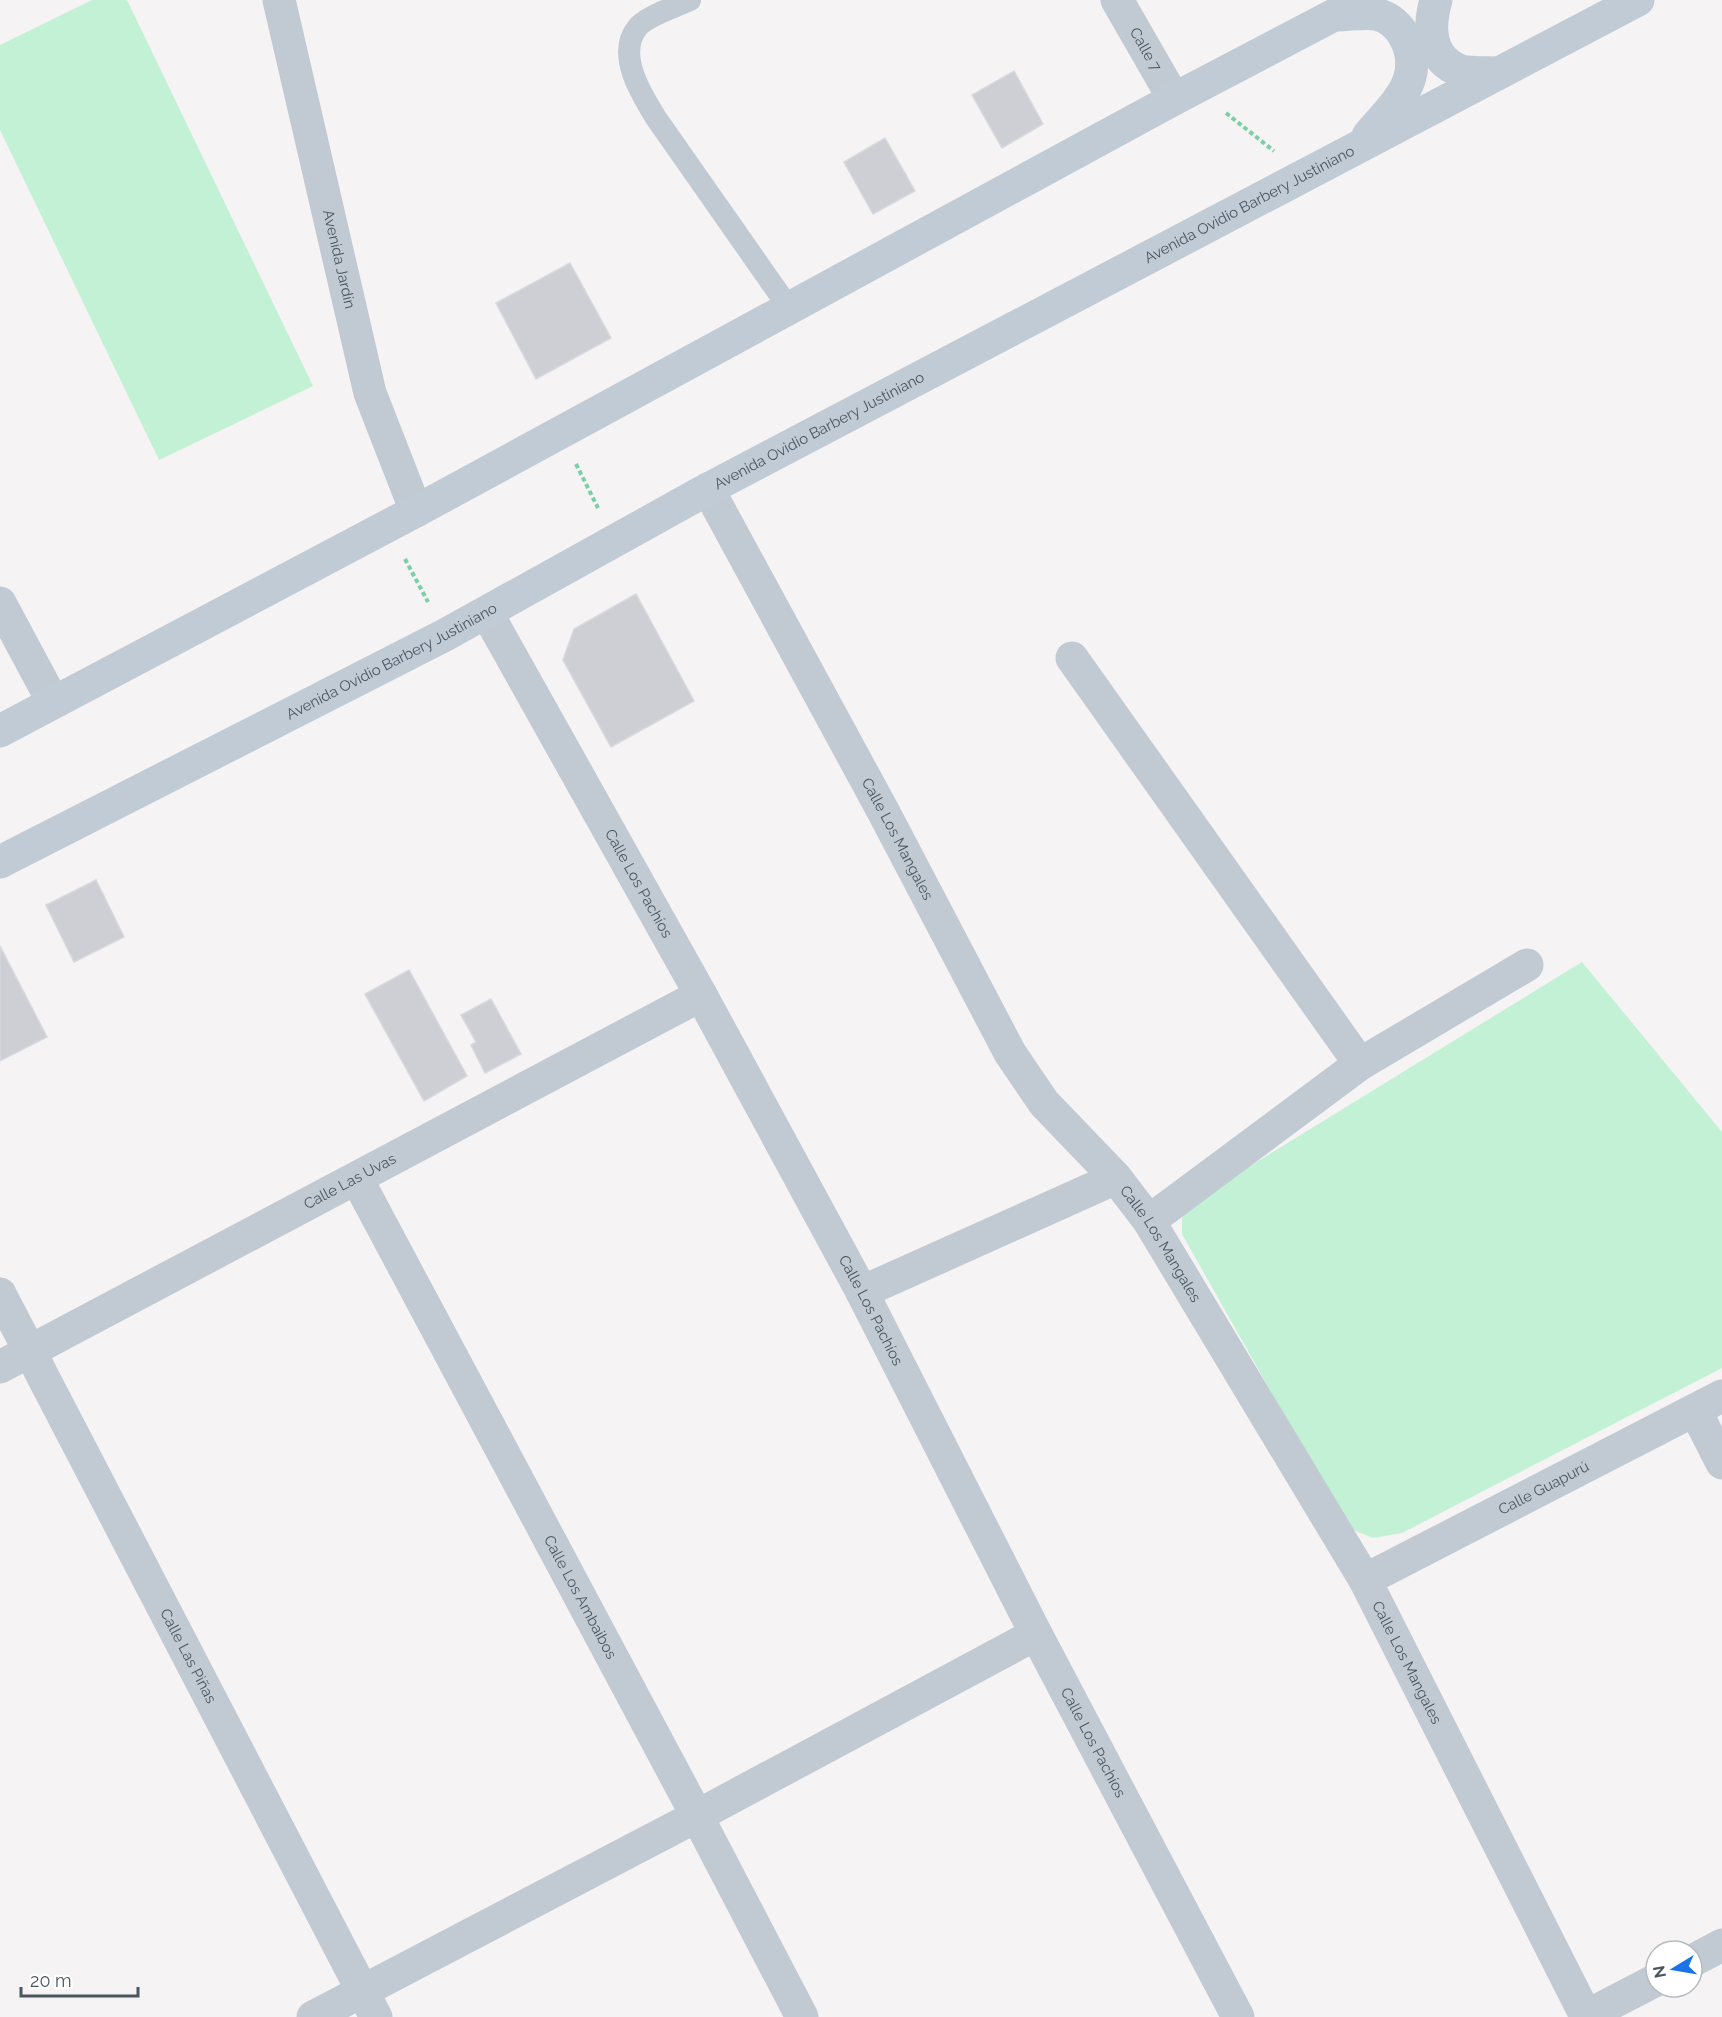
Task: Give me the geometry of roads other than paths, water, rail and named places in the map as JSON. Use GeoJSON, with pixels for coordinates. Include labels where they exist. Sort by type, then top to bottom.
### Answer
{"type":"FeatureCollection","features":[{"type":"Feature","properties":{"kind":"main road"},"geometry":{"type":"LineString","coordinates":[[0,731],[402,519],[1185,93],[1334,15],[1368,0]]}},
{"type":"Feature","properties":{"kind":"main road"},"geometry":{"type":"LineString","coordinates":[[1436,0],[1431,18],[1432,41],[1443,62],[1463,72],[1499,73]]}},
{"type":"Feature","properties":{"kind":"main road","name":"Avenida Ovidio Barbery Justiniano"},"geometry":{"type":"LineString","coordinates":[[0,862],[487,613],[708,489],[1638,0]]}},
{"type":"Feature","properties":{"kind":"main road"},"geometry":{"type":"LineString","coordinates":[[1334,15],[1376,14],[1399,26],[1412,51],[1410,79],[1396,102],[1359,146]]}},
{"type":"Feature","properties":{"kind":"street","name":"Avenida Jardín"},"geometry":{"type":"LineString","coordinates":[[279,0],[370,393],[402,519]]}},
{"type":"Feature","properties":{"kind":"street","name":"Calle 7"},"geometry":{"type":"LineString","coordinates":[[1117,0],[1185,93]]}},
{"type":"Feature","properties":{"kind":"street","name":"Calle Los Mangales"},"geometry":{"type":"LineString","coordinates":[[708,489],[883,811],[1010,1053],[1044,1103],[1116,1178],[1149,1221],[1365,1580],[1586,2017]]}},
{"type":"Feature","properties":{"kind":"street"},"geometry":{"type":"LineString","coordinates":[[0,603],[53,702]]}},
{"type":"Feature","properties":{"kind":"street","name":"Calle Los Pachíos"},"geometry":{"type":"LineString","coordinates":[[487,613],[701,995],[862,1292],[1036,1634],[1238,2017]]}},
{"type":"Feature","properties":{"kind":"street"},"geometry":{"type":"LineString","coordinates":[[1072,658],[1360,1064]]}},
{"type":"Feature","properties":{"kind":"street"},"geometry":{"type":"LineString","coordinates":[[1149,1221],[1360,1064],[1527,965]]}},
{"type":"Feature","properties":{"kind":"street","name":"Calle Las Uvas"},"geometry":{"type":"LineString","coordinates":[[0,1367],[701,995]]}},
{"type":"Feature","properties":{"kind":"street"},"geometry":{"type":"LineString","coordinates":[[862,1292],[1116,1178]]}},
{"type":"Feature","properties":{"kind":"street","name":"Calle Los Ambaibos"},"geometry":{"type":"LineString","coordinates":[[357,1179],[802,2017]]}},
{"type":"Feature","properties":{"kind":"street","name":"Calle Las Piñas"},"geometry":{"type":"LineString","coordinates":[[0,1294],[369,2004]]}},
{"type":"Feature","properties":{"kind":"street"},"geometry":{"type":"LineString","coordinates":[[1708,1403],[1722,1463]]}},
{"type":"Feature","properties":{"kind":"street","name":"Calle Guapurú"},"geometry":{"type":"LineString","coordinates":[[1365,1580],[1708,1403]]}},
{"type":"Feature","properties":{"kind":"street"},"geometry":{"type":"LineString","coordinates":[[313,2017],[369,2004],[697,1816],[1036,1634]]}},
{"type":"Feature","properties":{"kind":"street"},"geometry":{"type":"LineString","coordinates":[[1704,1954],[1722,1945]]}},
{"type":"Feature","properties":{"kind":"street"},"geometry":{"type":"LineString","coordinates":[[1586,2017],[1644,1986]]}},
{"type":"Feature","properties":{"kind":"lane"},"geometry":{"type":"LineString","coordinates":[[690,0],[651,18],[637,28],[631,42],[630,61],[638,88],[656,118],[789,308]]}}]}
